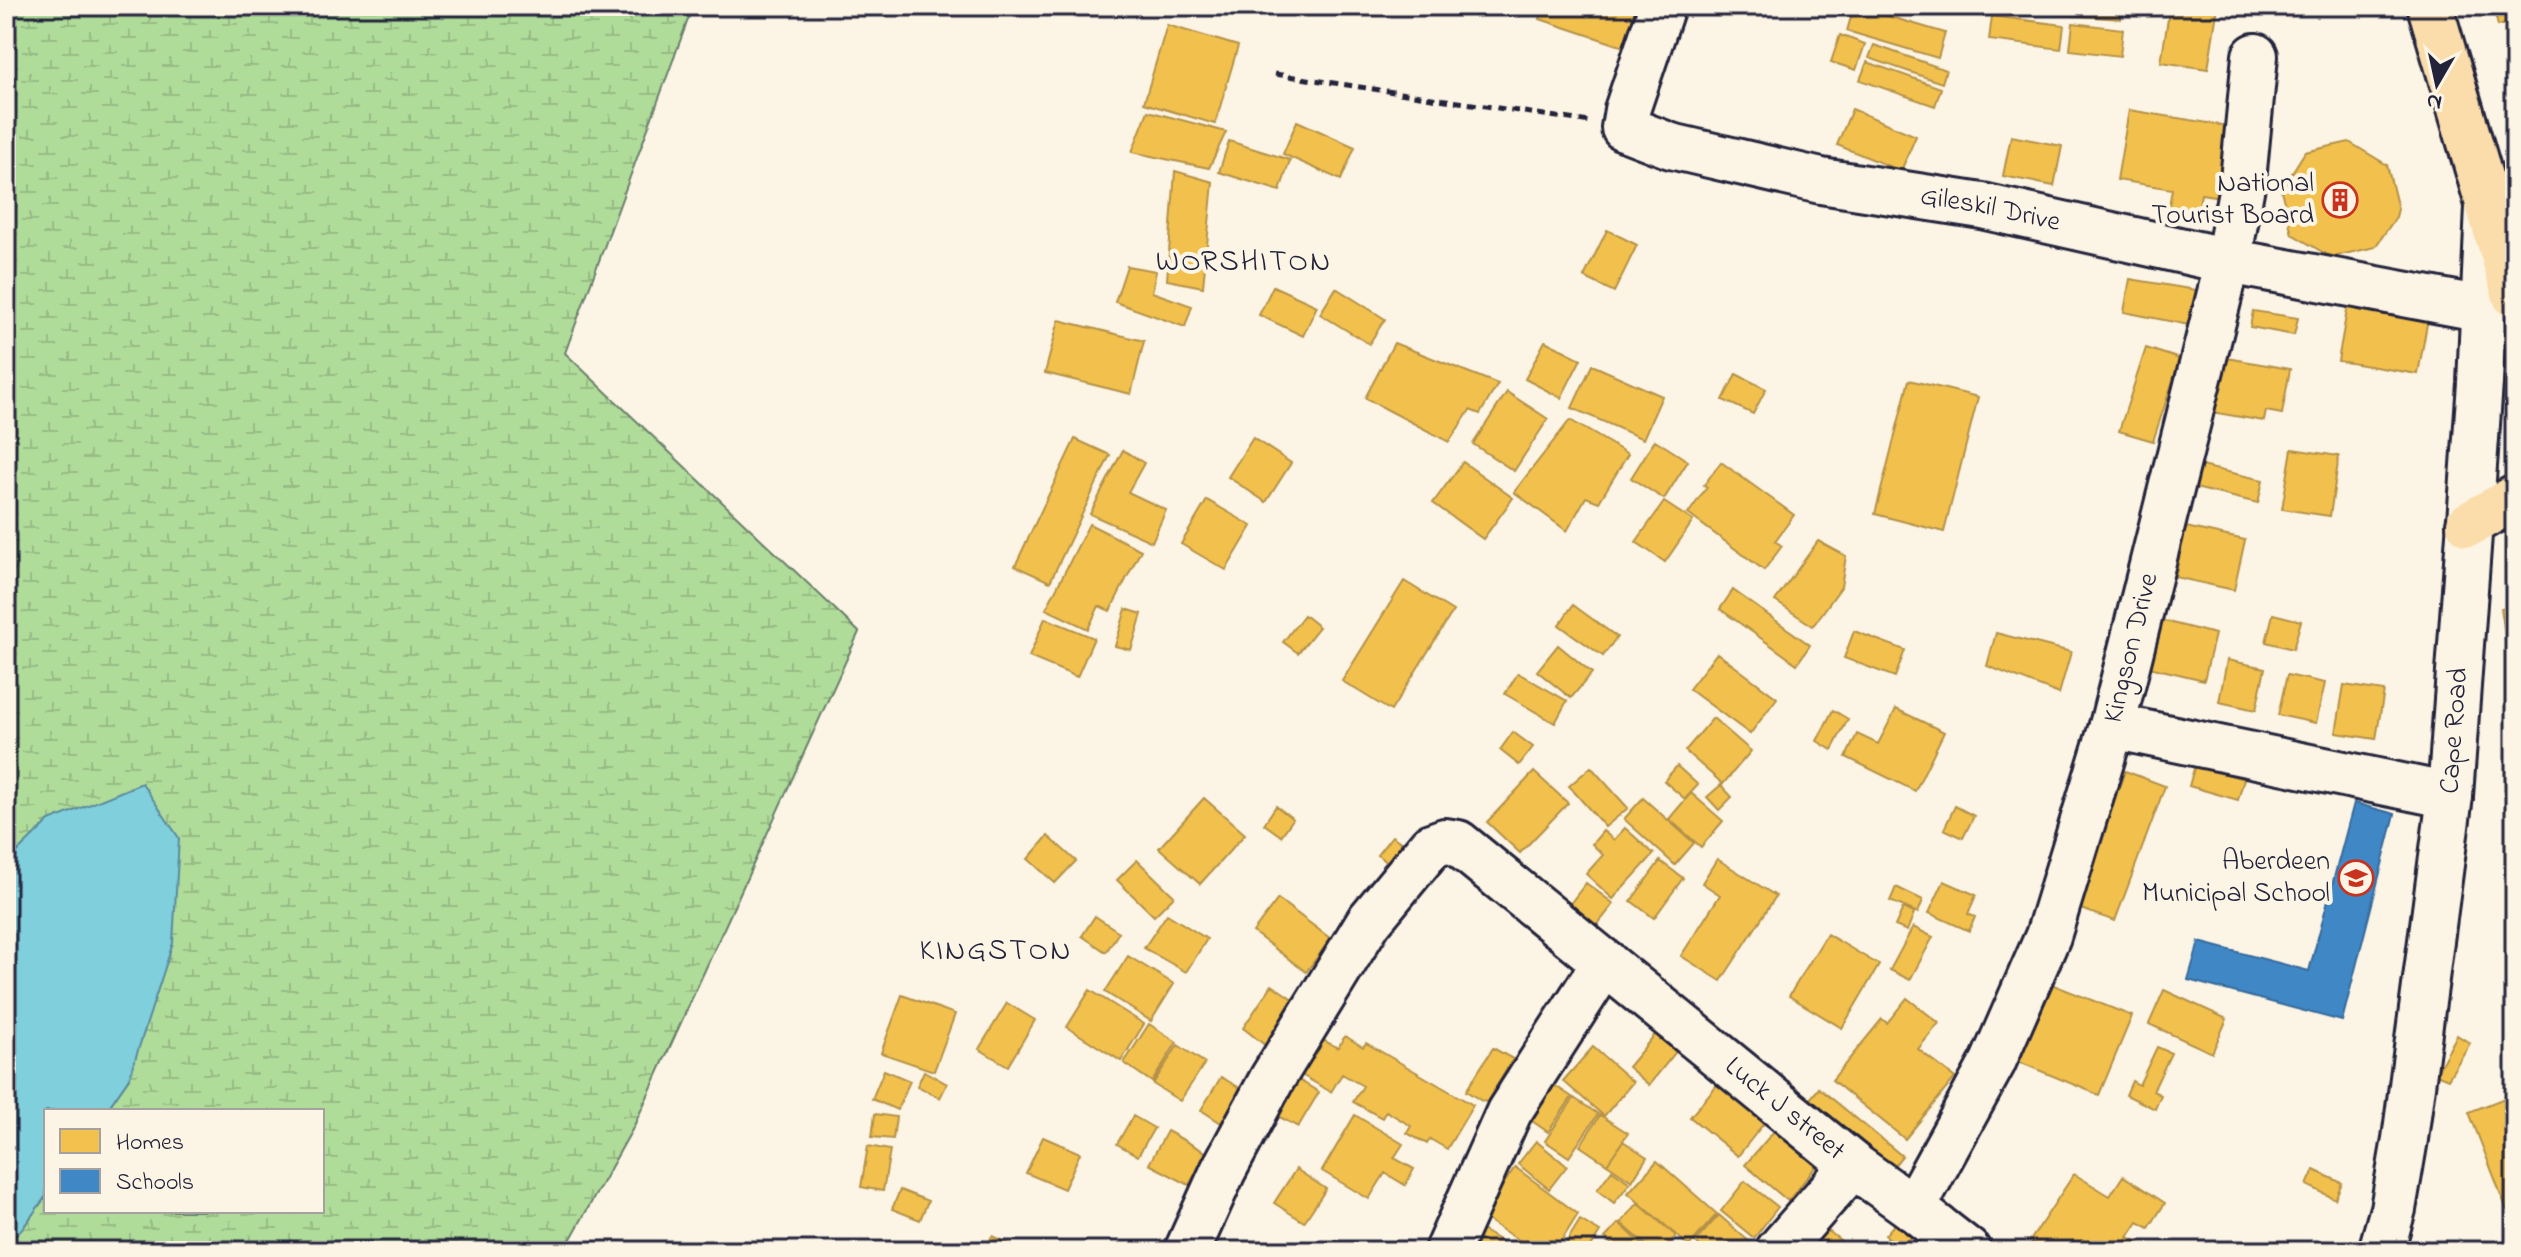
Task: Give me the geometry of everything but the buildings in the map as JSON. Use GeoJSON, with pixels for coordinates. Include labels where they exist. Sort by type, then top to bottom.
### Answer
{"type":"FeatureCollection","features":[{"type":"Feature","properties":{"kind":"main road"},"geometry":{"type":"LineString","coordinates":[[2430,6],[2489,205],[2499,302]]}},
{"type":"Feature","properties":{"kind":"main road"},"geometry":{"type":"LineString","coordinates":[[2469,524],[2515,498]]}},
{"type":"Feature","properties":{"kind":"street"},"geometry":{"type":"LineString","coordinates":[[1624,128],[1627,110],[1662,6]]}},
{"type":"Feature","properties":{"kind":"street","name":"Kingson Drive"},"geometry":{"type":"LineString","coordinates":[[1913,1208],[1993,1062],[2048,936],[2112,726],[2228,261],[2243,180],[2255,56]]}},
{"type":"Feature","properties":{"kind":"street","name":"Gileskil Drive"},"geometry":{"type":"LineString","coordinates":[[1624,128],[1671,146],[1821,181],[1982,206],[2228,261],[2499,302]]}},
{"type":"Feature","properties":{"kind":"street","name":"Cape Road"},"geometry":{"type":"LineString","coordinates":[[2381,1251],[2393,1209],[2405,1139],[2450,796],[2469,524],[2499,302]]}},
{"type":"Feature","properties":{"kind":"street"},"geometry":{"type":"LineString","coordinates":[[2112,726],[2450,796]]}},
{"type":"Feature","properties":{"kind":"street","name":"Luck J street"},"geometry":{"type":"LineString","coordinates":[[1187,1251],[1223,1171],[1272,1079],[1369,921],[1431,846],[1445,841],[1458,843],[1853,1165],[1968,1251]]}},
{"type":"Feature","properties":{"kind":"street"},"geometry":{"type":"LineString","coordinates":[[1447,1251],[1509,1112],[1605,962]]}},
{"type":"Feature","properties":{"kind":"street"},"geometry":{"type":"LineString","coordinates":[[1778,1251],[1853,1165]]}},
{"type":"Feature","properties":{"kind":"path"},"geometry":{"type":"LineString","coordinates":[[1275,74],[1624,128]]}},
{"type":"Feature","properties":{"kind":"green space"},"geometry":{"type":"Polygon","coordinates":[[[6,6],[693,6],[565,353],[859,632],[633,1128],[564,1251],[6,1251],[6,1245],[44,1199],[44,1213],[324,1213],[324,1109],[107,1109],[129,1078],[50,821],[6,863],[6,6]]]}},
{"type":"Feature","properties":{"kind":"water"},"geometry":{"type":"Polygon","coordinates":[[[142,783],[179,838],[173,943],[129,1078],[107,1109],[44,1109],[44,1199],[6,1245],[6,863],[49,821],[142,783]]]}},
{"type":"Feature","properties":{"kind":"place","name":"National Tourist Board"},"geometry":{"type":"Point","coordinates":[2340,200]}},
{"type":"Feature","properties":{"kind":"place","name":"Aberdeen Municipal School"},"geometry":{"type":"Point","coordinates":[2356,878]}},
{"type":"Feature","properties":{"kind":"district","name":"WORSHITON"},"geometry":{"type":"Point","coordinates":[1244,263]}},
{"type":"Feature","properties":{"kind":"district","name":"KINGSTON"},"geometry":{"type":"Point","coordinates":[996,952]}}]}
